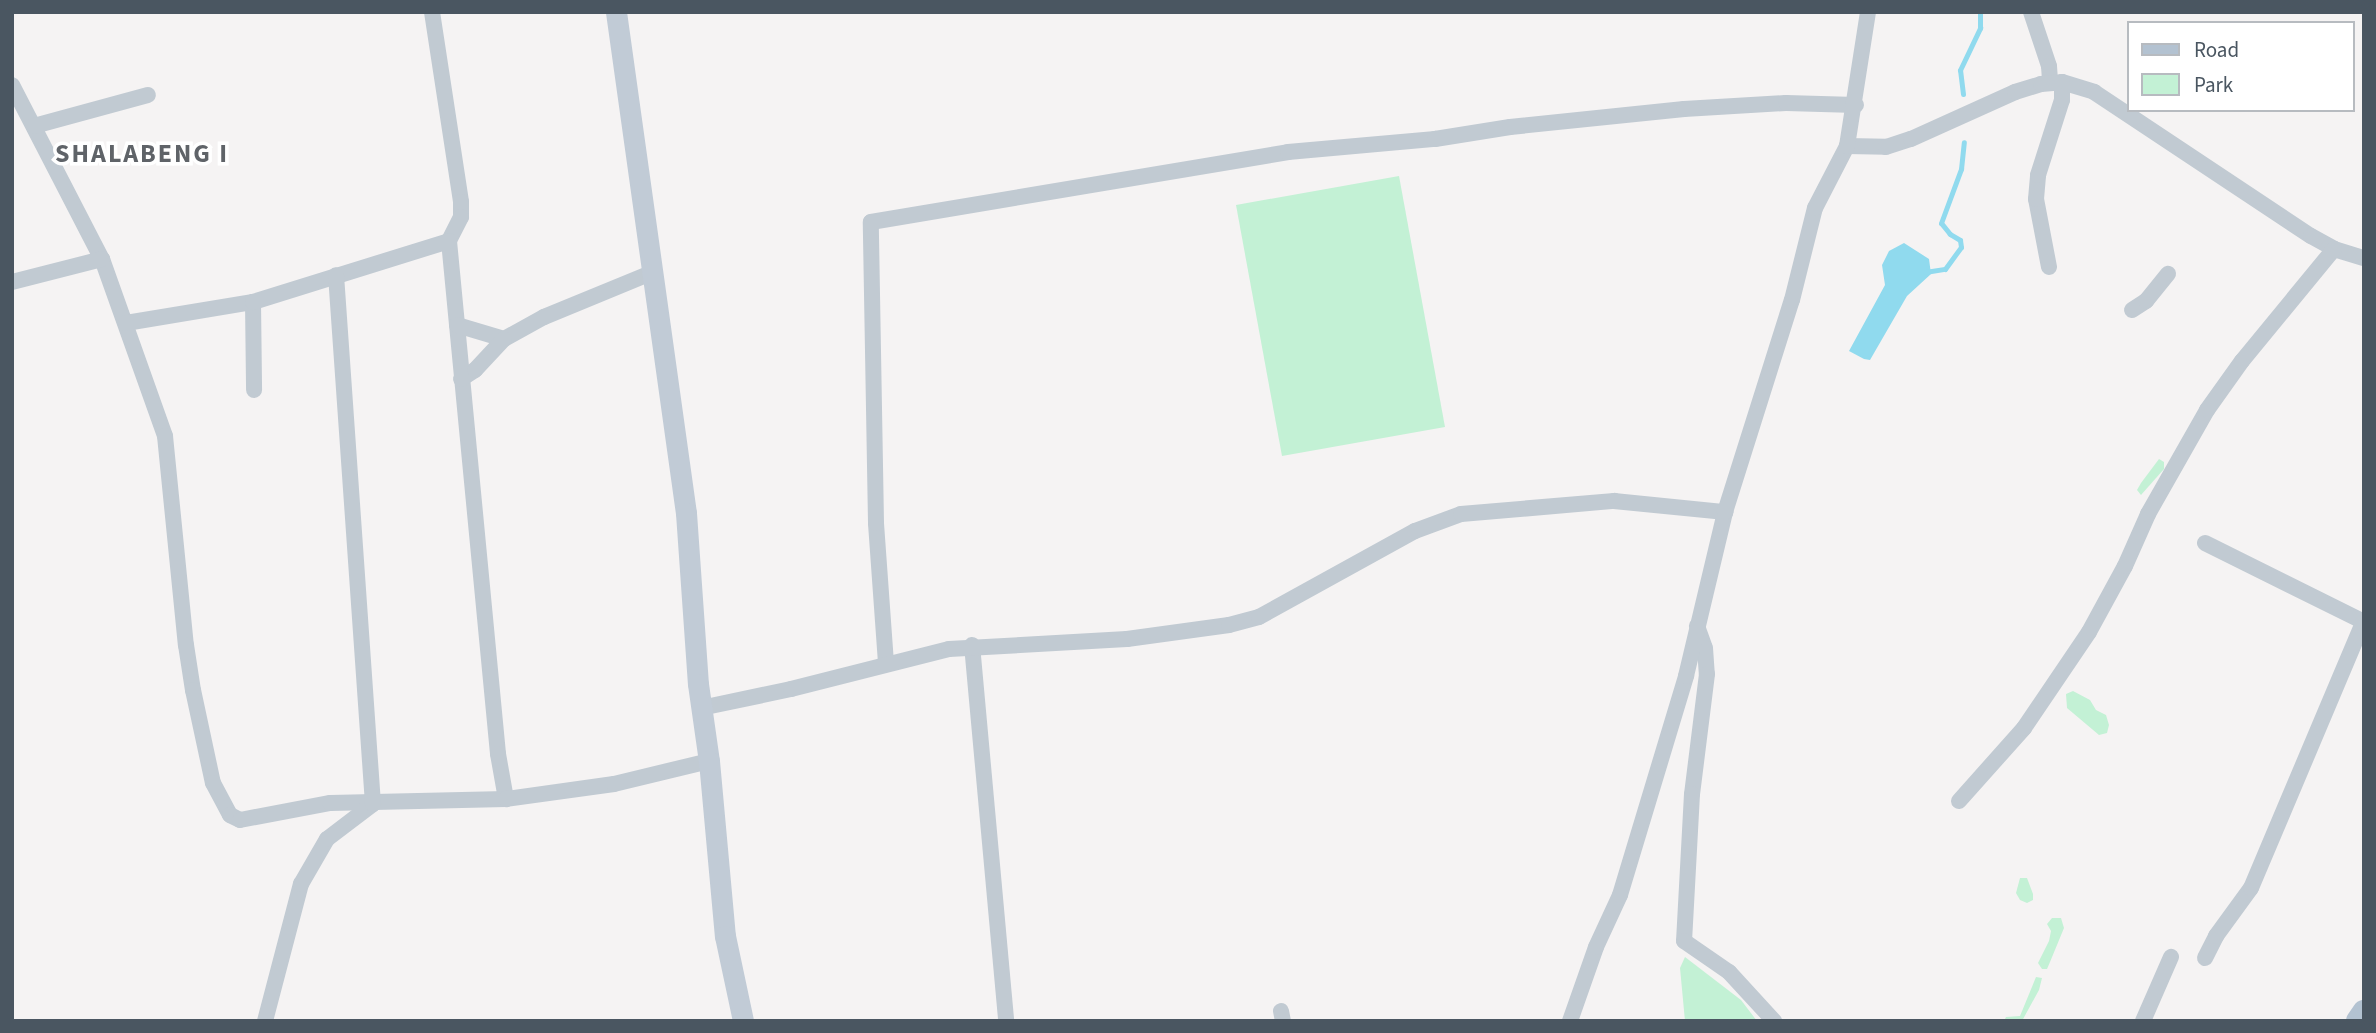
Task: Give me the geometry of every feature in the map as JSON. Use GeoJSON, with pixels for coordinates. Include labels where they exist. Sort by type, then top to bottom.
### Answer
{"type":"FeatureCollection","features":[{"type":"Feature","properties":{"kind":"main road"},"geometry":{"type":"LineString","coordinates":[[615,12],[686,513],[701,708],[709,761],[725,936],[743,1021]]}},
{"type":"Feature","properties":{"kind":"main road"},"geometry":{"type":"LineString","coordinates":[[2358,1021],[2364,1012]]}},
{"type":"Feature","properties":{"kind":"street"},"geometry":{"type":"LineString","coordinates":[[432,12],[461,202],[461,217],[449,242],[498,754],[506,799]]}},
{"type":"Feature","properties":{"kind":"street"},"geometry":{"type":"LineString","coordinates":[[1570,1021],[1596,947],[1620,895],[1686,676],[1726,512],[1792,300],[1815,208],[1847,146],[1856,105],[1868,12]]}},
{"type":"Feature","properties":{"kind":"street"},"geometry":{"type":"LineString","coordinates":[[2031,12],[2062,100],[2038,175],[2036,199],[2049,267]]}},
{"type":"Feature","properties":{"kind":"street"},"geometry":{"type":"LineString","coordinates":[[1847,146],[1886,147],[1911,139],[2015,92],[2056,82],[2094,92],[2334,249],[2360,252]]}},
{"type":"Feature","properties":{"kind":"street"},"geometry":{"type":"LineString","coordinates":[[12,85],[102,259],[165,436],[186,645],[214,783],[230,816],[240,820],[330,803],[506,799],[614,784],[709,761]]}},
{"type":"Feature","properties":{"kind":"street"},"geometry":{"type":"LineString","coordinates":[[34,126],[148,94]]}},
{"type":"Feature","properties":{"kind":"street"},"geometry":{"type":"LineString","coordinates":[[886,663],[876,523],[871,222],[1288,152],[1435,139],[1510,127],[1684,109],[1786,103],[1856,105]]}},
{"type":"Feature","properties":{"kind":"street"},"geometry":{"type":"LineString","coordinates":[[126,323],[253,302],[449,242]]}},
{"type":"Feature","properties":{"kind":"street"},"geometry":{"type":"LineString","coordinates":[[1959,801],[2024,728],[2088,632],[2125,566],[2148,514],[2207,410],[2242,360],[2334,249]]}},
{"type":"Feature","properties":{"kind":"street"},"geometry":{"type":"LineString","coordinates":[[12,282],[102,259]]}},
{"type":"Feature","properties":{"kind":"street"},"geometry":{"type":"LineString","coordinates":[[461,379],[475,370],[504,340],[544,317],[653,272]]}},
{"type":"Feature","properties":{"kind":"street"},"geometry":{"type":"LineString","coordinates":[[2132,310],[2146,301],[2168,274]]}},
{"type":"Feature","properties":{"kind":"street"},"geometry":{"type":"LineString","coordinates":[[336,275],[373,804]]}},
{"type":"Feature","properties":{"kind":"street"},"geometry":{"type":"LineString","coordinates":[[253,302],[254,390]]}},
{"type":"Feature","properties":{"kind":"street"},"geometry":{"type":"LineString","coordinates":[[457,325],[504,340]]}},
{"type":"Feature","properties":{"kind":"street"},"geometry":{"type":"LineString","coordinates":[[701,708],[972,645],[1127,639],[1229,625],[1259,617],[1415,531],[1461,514],[1614,501],[1726,512]]}},
{"type":"Feature","properties":{"kind":"street"},"geometry":{"type":"LineString","coordinates":[[2205,543],[2363,623],[2250,888],[2216,936],[2205,958]]}},
{"type":"Feature","properties":{"kind":"street"},"geometry":{"type":"LineString","coordinates":[[1697,626],[1705,648],[1707,674],[1692,794],[1684,941],[1729,972],[1774,1021]]}},
{"type":"Feature","properties":{"kind":"street"},"geometry":{"type":"LineString","coordinates":[[972,645],[1006,1021]]}},
{"type":"Feature","properties":{"kind":"street"},"geometry":{"type":"LineString","coordinates":[[265,1021],[281,969],[301,884],[327,839],[373,804]]}},
{"type":"Feature","properties":{"kind":"street"},"geometry":{"type":"LineString","coordinates":[[2143,1021],[2171,957]]}},
{"type":"Feature","properties":{"kind":"green space"},"geometry":{"type":"Polygon","coordinates":[[[1399,176],[1445,427],[1282,456],[1236,205],[1399,176]]]}},
{"type":"Feature","properties":{"kind":"green space"},"geometry":{"type":"Polygon","coordinates":[[[2159,459],[2164,462],[2164,469],[2141,495],[2137,490],[2159,459]]]}},
{"type":"Feature","properties":{"kind":"green space"},"geometry":{"type":"Polygon","coordinates":[[[2073,691],[2090,700],[2096,710],[2106,715],[2109,725],[2107,733],[2099,735],[2067,708],[2066,694],[2073,691]]]}},
{"type":"Feature","properties":{"kind":"green space"},"geometry":{"type":"Polygon","coordinates":[[[2020,878],[2027,878],[2033,894],[2033,900],[2027,903],[2020,900],[2016,893],[2020,878]]]}},
{"type":"Feature","properties":{"kind":"green space"},"geometry":{"type":"Polygon","coordinates":[[[2052,918],[2061,918],[2064,928],[2047,969],[2042,969],[2038,963],[2049,941],[2051,931],[2047,924],[2052,918]]]}},
{"type":"Feature","properties":{"kind":"green space"},"geometry":{"type":"Polygon","coordinates":[[[1685,957],[1741,1000],[1757,1021],[1685,1021],[1680,968],[1685,957]]]}},
{"type":"Feature","properties":{"kind":"green space"},"geometry":{"type":"Polygon","coordinates":[[[2036,977],[2042,978],[2039,990],[2022,1021],[2004,1021],[2006,1017],[2020,1016],[2036,977]]]}},
{"type":"Feature","properties":{"kind":"water"},"geometry":{"type":"Polygon","coordinates":[[[1904,243],[1929,259],[1931,274],[1907,296],[1870,360],[1864,359],[1849,351],[1885,285],[1882,265],[1889,251],[1904,243]]]}},
{"type":"Feature","properties":{"kind":"waterway"},"geometry":{"type":"LineString","coordinates":[[1963,94],[1960,70],[1980,28],[1980,12]]}},
{"type":"Feature","properties":{"kind":"waterway"},"geometry":{"type":"LineString","coordinates":[[1925,272],[1945,269],[1961,247],[1960,240],[1950,234],[1941,223],[1961,169],[1964,142]]}},
{"type":"Feature","properties":{"kind":"district","name":"SHALABENG I"},"geometry":{"type":"Point","coordinates":[142,154]}}]}
